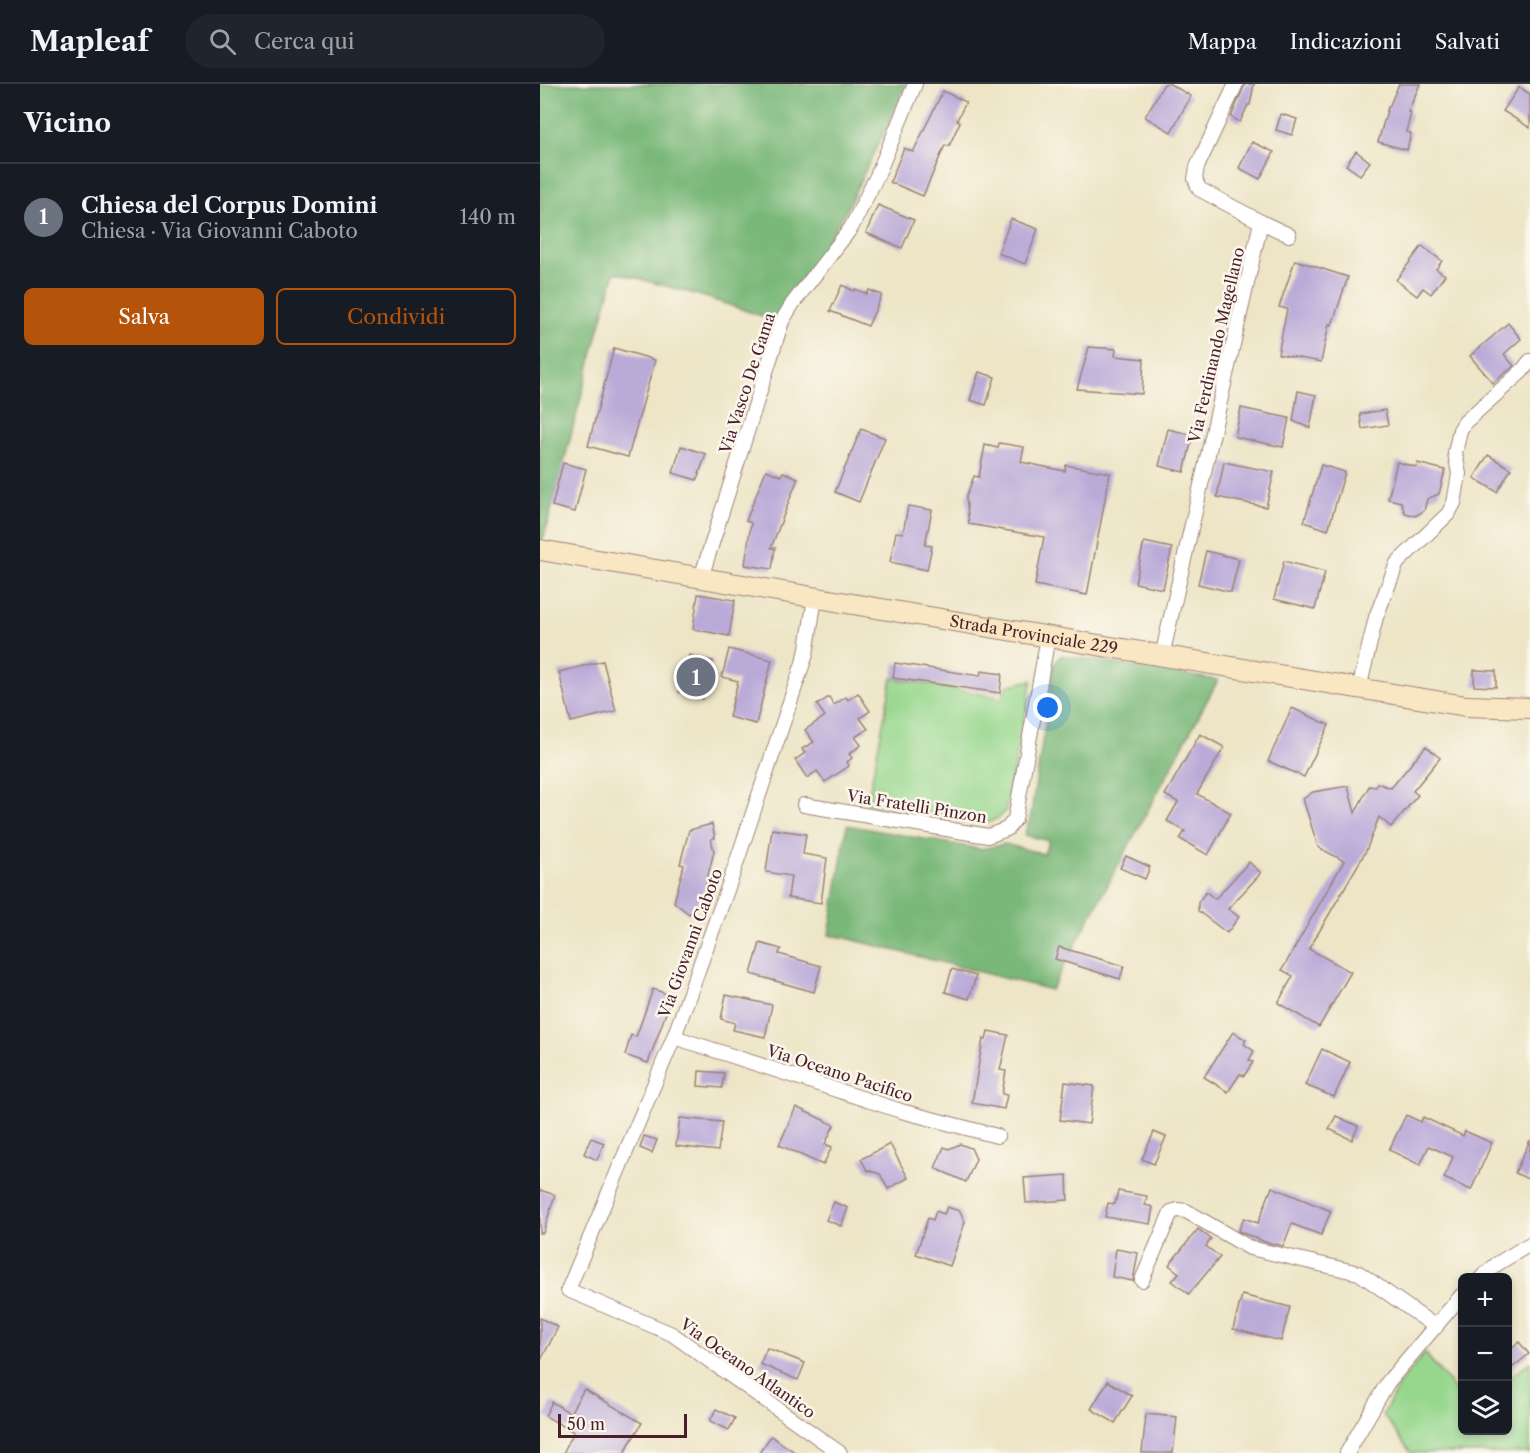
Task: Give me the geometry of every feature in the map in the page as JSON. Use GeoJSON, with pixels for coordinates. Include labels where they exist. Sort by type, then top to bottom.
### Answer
{"type":"FeatureCollection","features":[{"type":"Feature","properties":{"kind":"street","name":"Via Vasco De Gama"},"geometry":{"type":"LineString","coordinates":[[701,578],[782,321],[793,303],[851,228],[877,176],[915,84]]}},
{"type":"Feature","properties":{"kind":"street"},"geometry":{"type":"LineString","coordinates":[[1236,84],[1197,167],[1196,179],[1199,189],[1289,236]]}},
{"type":"Feature","properties":{"kind":"street","name":"Via Ferdinando Magellano"},"geometry":{"type":"LineString","coordinates":[[1162,656],[1261,222]]}},
{"type":"Feature","properties":{"kind":"street"},"geometry":{"type":"LineString","coordinates":[[1359,689],[1376,617],[1397,563],[1448,514],[1454,503],[1459,474],[1455,453],[1460,430],[1530,361]]}},
{"type":"Feature","properties":{"kind":"street","name":"Strada Provinciale 229"},"geometry":{"type":"LineString","coordinates":[[540,550],[1359,689],[1466,706],[1530,708]]}},
{"type":"Feature","properties":{"kind":"street","name":"Via Giovanni Caboto"},"geometry":{"type":"LineString","coordinates":[[568,1290],[674,1037],[731,879],[806,654],[815,598]]}},
{"type":"Feature","properties":{"kind":"street","name":"Via Fratelli Pinzon"},"geometry":{"type":"LineString","coordinates":[[804,805],[988,836],[1007,830],[1015,819],[1048,637]]}},
{"type":"Feature","properties":{"kind":"street","name":"Via Oceano Pacifico"},"geometry":{"type":"LineString","coordinates":[[674,1037],[900,1111],[998,1136]]}},
{"type":"Feature","properties":{"kind":"street"},"geometry":{"type":"LineString","coordinates":[[1142,1280],[1171,1212],[1186,1211],[1250,1248],[1359,1273],[1436,1327]]}},
{"type":"Feature","properties":{"kind":"street"},"geometry":{"type":"LineString","coordinates":[[1487,1273],[1530,1244]]}},
{"type":"Feature","properties":{"kind":"street","name":"Via Oceano Atlantico"},"geometry":{"type":"LineString","coordinates":[[568,1290],[672,1334],[840,1453]]}},
{"type":"Feature","properties":{"kind":"street"},"geometry":{"type":"LineString","coordinates":[[1347,1453],[1388,1382],[1458,1299]]}},
{"type":"Feature","properties":{"kind":"green space"},"geometry":{"type":"Polygon","coordinates":[[[540,84],[907,84],[846,211],[777,321],[702,296],[615,272],[544,537],[540,541],[540,84]]]}},
{"type":"Feature","properties":{"kind":"green space"},"geometry":{"type":"Polygon","coordinates":[[[1061,655],[1218,680],[1051,990],[829,935],[847,825],[980,849],[1005,844],[1044,854],[1049,841],[1024,835],[1030,819],[1055,663],[1061,655]]]}},
{"type":"Feature","properties":{"kind":"green space"},"geometry":{"type":"Polygon","coordinates":[[[892,678],[1002,698],[1007,686],[1032,680],[1005,812],[1000,817],[988,823],[867,804],[892,678]]]}},
{"type":"Feature","properties":{"kind":"green space"},"geometry":{"type":"Polygon","coordinates":[[[1425,1353],[1458,1394],[1458,1435],[1512,1435],[1512,1376],[1530,1362],[1530,1453],[1411,1453],[1383,1415],[1399,1385],[1425,1353]]]}},
{"type":"Feature","properties":{"kind":"building"},"geometry":{"type":"Polygon","coordinates":[[[1164,84],[1170,84],[1191,96],[1171,132],[1145,117],[1164,84]]]}},
{"type":"Feature","properties":{"kind":"building"},"geometry":{"type":"Polygon","coordinates":[[[1245,84],[1254,84],[1250,105],[1240,122],[1231,117],[1245,84]]]}},
{"type":"Feature","properties":{"kind":"building"},"geometry":{"type":"Polygon","coordinates":[[[1399,84],[1420,84],[1408,112],[1411,113],[1406,132],[1411,133],[1407,150],[1378,142],[1388,107],[1399,84]]]}},
{"type":"Feature","properties":{"kind":"building"},"geometry":{"type":"Polygon","coordinates":[[[1519,87],[1530,94],[1530,128],[1503,111],[1519,87]]]}},
{"type":"Feature","properties":{"kind":"building"},"geometry":{"type":"Polygon","coordinates":[[[943,91],[966,102],[957,120],[960,122],[949,146],[945,145],[923,196],[890,182],[904,148],[913,152],[943,91]]]}},
{"type":"Feature","properties":{"kind":"building"},"geometry":{"type":"Polygon","coordinates":[[[1281,114],[1297,119],[1292,135],[1276,130],[1281,114]]]}},
{"type":"Feature","properties":{"kind":"building"},"geometry":{"type":"Polygon","coordinates":[[[1252,142],[1274,152],[1260,179],[1239,168],[1252,142]]]}},
{"type":"Feature","properties":{"kind":"building"},"geometry":{"type":"Polygon","coordinates":[[[1356,151],[1370,162],[1360,175],[1346,165],[1356,151]]]}},
{"type":"Feature","properties":{"kind":"building"},"geometry":{"type":"Polygon","coordinates":[[[878,205],[914,220],[902,248],[866,233],[878,205]]]}},
{"type":"Feature","properties":{"kind":"building"},"geometry":{"type":"Polygon","coordinates":[[[1011,219],[1038,229],[1025,264],[998,253],[1011,219]]]}},
{"type":"Feature","properties":{"kind":"building"},"geometry":{"type":"Polygon","coordinates":[[[1422,246],[1442,261],[1436,269],[1445,275],[1431,294],[1423,288],[1417,296],[1396,280],[1422,246]]]}},
{"type":"Feature","properties":{"kind":"building"},"geometry":{"type":"Polygon","coordinates":[[[1295,260],[1348,277],[1332,325],[1329,324],[1321,362],[1278,354],[1287,309],[1279,307],[1295,260]]]}},
{"type":"Feature","properties":{"kind":"building"},"geometry":{"type":"Polygon","coordinates":[[[842,285],[854,291],[855,289],[867,294],[869,290],[882,295],[868,326],[830,311],[842,285]]]}},
{"type":"Feature","properties":{"kind":"building"},"geometry":{"type":"Polygon","coordinates":[[[1508,323],[1521,339],[1504,354],[1514,366],[1493,383],[1470,356],[1508,323]]]}},
{"type":"Feature","properties":{"kind":"building"},"geometry":{"type":"Polygon","coordinates":[[[1089,347],[1116,349],[1115,356],[1144,359],[1142,394],[1077,389],[1089,347]]]}},
{"type":"Feature","properties":{"kind":"building"},"geometry":{"type":"Polygon","coordinates":[[[614,348],[655,360],[628,457],[588,446],[614,348]]]}},
{"type":"Feature","properties":{"kind":"building"},"geometry":{"type":"Polygon","coordinates":[[[979,372],[995,377],[986,405],[970,400],[979,372]]]}},
{"type":"Feature","properties":{"kind":"building"},"geometry":{"type":"Polygon","coordinates":[[[1298,391],[1316,395],[1310,428],[1293,421],[1298,391]]]}},
{"type":"Feature","properties":{"kind":"building"},"geometry":{"type":"Polygon","coordinates":[[[1241,408],[1289,418],[1283,447],[1235,437],[1241,408]]]}},
{"type":"Feature","properties":{"kind":"building"},"geometry":{"type":"Polygon","coordinates":[[[1385,410],[1388,425],[1362,429],[1360,414],[1385,410]]]}},
{"type":"Feature","properties":{"kind":"building"},"geometry":{"type":"Polygon","coordinates":[[[861,429],[885,438],[859,502],[835,492],[861,429]]]}},
{"type":"Feature","properties":{"kind":"building"},"geometry":{"type":"Polygon","coordinates":[[[1168,429],[1193,435],[1184,472],[1159,466],[1168,429]]]}},
{"type":"Feature","properties":{"kind":"building"},"geometry":{"type":"Polygon","coordinates":[[[999,443],[1024,447],[1021,462],[1065,471],[1066,465],[1110,473],[1087,595],[1035,585],[1044,537],[969,524],[966,497],[974,476],[979,477],[985,445],[998,448],[999,443]]]}},
{"type":"Feature","properties":{"kind":"building"},"geometry":{"type":"Polygon","coordinates":[[[681,446],[706,454],[697,480],[673,473],[681,446]]]}},
{"type":"Feature","properties":{"kind":"building"},"geometry":{"type":"Polygon","coordinates":[[[1488,455],[1511,469],[1497,492],[1474,478],[1488,455]]]}},
{"type":"Feature","properties":{"kind":"building"},"geometry":{"type":"Polygon","coordinates":[[[1224,462],[1274,472],[1266,507],[1217,497],[1224,462]]]}},
{"type":"Feature","properties":{"kind":"building"},"geometry":{"type":"Polygon","coordinates":[[[1397,462],[1416,467],[1417,463],[1445,470],[1439,494],[1427,499],[1424,511],[1415,516],[1405,513],[1401,502],[1388,499],[1397,462]]]}},
{"type":"Feature","properties":{"kind":"building"},"geometry":{"type":"Polygon","coordinates":[[[563,463],[586,469],[575,512],[552,506],[563,463]]]}},
{"type":"Feature","properties":{"kind":"building"},"geometry":{"type":"Polygon","coordinates":[[[1321,465],[1345,472],[1328,530],[1304,522],[1321,465]]]}},
{"type":"Feature","properties":{"kind":"building"},"geometry":{"type":"Polygon","coordinates":[[[766,470],[781,476],[783,472],[798,478],[771,548],[775,548],[772,569],[745,565],[751,523],[746,521],[766,470]]]}},
{"type":"Feature","properties":{"kind":"building"},"geometry":{"type":"Polygon","coordinates":[[[908,506],[932,510],[925,545],[932,546],[927,570],[890,562],[896,532],[903,533],[908,506]]]}},
{"type":"Feature","properties":{"kind":"building"},"geometry":{"type":"Polygon","coordinates":[[[1144,542],[1172,548],[1163,589],[1135,583],[1144,542]]]}},
{"type":"Feature","properties":{"kind":"building"},"geometry":{"type":"Polygon","coordinates":[[[1206,551],[1239,559],[1231,592],[1198,584],[1206,551]]]}},
{"type":"Feature","properties":{"kind":"building"},"geometry":{"type":"Polygon","coordinates":[[[1284,561],[1325,572],[1315,609],[1274,599],[1284,561]]]}},
{"type":"Feature","properties":{"kind":"building"},"geometry":{"type":"Polygon","coordinates":[[[698,594],[735,600],[729,636],[693,629],[698,594]]]}},
{"type":"Feature","properties":{"kind":"building"},"geometry":{"type":"Polygon","coordinates":[[[729,649],[772,660],[756,724],[729,717],[738,681],[722,677],[729,649]]]}},
{"type":"Feature","properties":{"kind":"building"},"geometry":{"type":"Polygon","coordinates":[[[689,655],[713,661],[703,699],[679,692],[689,655]]]}},
{"type":"Feature","properties":{"kind":"building"},"geometry":{"type":"Polygon","coordinates":[[[603,661],[616,711],[571,722],[559,672],[603,661]]]}},
{"type":"Feature","properties":{"kind":"building"},"geometry":{"type":"Polygon","coordinates":[[[895,663],[980,676],[981,671],[1002,674],[1000,693],[893,678],[895,663]]]}},
{"type":"Feature","properties":{"kind":"building"},"geometry":{"type":"Polygon","coordinates":[[[1474,670],[1496,671],[1496,687],[1474,686],[1474,670]]]}},
{"type":"Feature","properties":{"kind":"building"},"geometry":{"type":"Polygon","coordinates":[[[858,693],[870,711],[860,718],[868,729],[855,737],[861,745],[849,754],[852,758],[847,762],[849,766],[825,782],[817,771],[807,778],[795,760],[805,753],[802,749],[814,742],[805,730],[825,716],[817,705],[829,697],[834,705],[858,693]]]}},
{"type":"Feature","properties":{"kind":"building"},"geometry":{"type":"Polygon","coordinates":[[[1292,708],[1329,725],[1304,777],[1268,761],[1292,708]]]}},
{"type":"Feature","properties":{"kind":"building"},"geometry":{"type":"Polygon","coordinates":[[[1200,734],[1224,747],[1197,794],[1231,813],[1208,855],[1180,839],[1185,831],[1167,821],[1178,802],[1165,795],[1200,734]]]}},
{"type":"Feature","properties":{"kind":"building"},"geometry":{"type":"Polygon","coordinates":[[[1426,746],[1440,758],[1413,791],[1418,795],[1391,827],[1379,817],[1366,851],[1309,949],[1351,972],[1319,1027],[1278,1003],[1293,976],[1282,970],[1344,861],[1318,847],[1303,799],[1313,792],[1348,786],[1355,813],[1369,786],[1376,787],[1377,783],[1391,788],[1426,746]]]}},
{"type":"Feature","properties":{"kind":"building"},"geometry":{"type":"Polygon","coordinates":[[[712,824],[715,838],[711,839],[714,851],[703,896],[689,914],[674,902],[684,865],[680,864],[689,830],[712,824]]]}},
{"type":"Feature","properties":{"kind":"building"},"geometry":{"type":"Polygon","coordinates":[[[772,829],[806,834],[803,854],[827,858],[821,903],[788,898],[791,876],[766,872],[772,829]]]}},
{"type":"Feature","properties":{"kind":"building"},"geometry":{"type":"Polygon","coordinates":[[[1126,856],[1150,867],[1145,879],[1120,868],[1126,856]]]}},
{"type":"Feature","properties":{"kind":"building"},"geometry":{"type":"Polygon","coordinates":[[[1249,862],[1261,873],[1228,909],[1239,917],[1227,933],[1198,911],[1198,902],[1206,892],[1215,899],[1249,862]]]}},
{"type":"Feature","properties":{"kind":"building"},"geometry":{"type":"Polygon","coordinates":[[[760,943],[781,949],[779,954],[821,966],[814,992],[751,974],[760,943]]]}},
{"type":"Feature","properties":{"kind":"building"},"geometry":{"type":"Polygon","coordinates":[[[1059,947],[1124,966],[1120,979],[1055,959],[1059,947]]]}},
{"type":"Feature","properties":{"kind":"building"},"geometry":{"type":"Polygon","coordinates":[[[952,969],[976,976],[969,999],[945,992],[952,969]]]}},
{"type":"Feature","properties":{"kind":"building"},"geometry":{"type":"Polygon","coordinates":[[[653,989],[672,996],[648,1063],[625,1055],[631,1035],[636,1037],[653,989]]]}},
{"type":"Feature","properties":{"kind":"building"},"geometry":{"type":"Polygon","coordinates":[[[726,995],[772,1005],[765,1037],[733,1030],[735,1023],[721,1019],[726,995]]]}},
{"type":"Feature","properties":{"kind":"building"},"geometry":{"type":"Polygon","coordinates":[[[988,1031],[1008,1035],[1000,1070],[1006,1071],[1002,1094],[1007,1095],[1004,1109],[972,1103],[983,1039],[986,1040],[988,1031]]]}},
{"type":"Feature","properties":{"kind":"building"},"geometry":{"type":"Polygon","coordinates":[[[1233,1032],[1246,1040],[1244,1044],[1254,1051],[1249,1060],[1253,1062],[1244,1076],[1240,1074],[1228,1092],[1204,1077],[1233,1032]]]}},
{"type":"Feature","properties":{"kind":"building"},"geometry":{"type":"Polygon","coordinates":[[[1322,1049],[1350,1062],[1334,1097],[1305,1085],[1322,1049]]]}},
{"type":"Feature","properties":{"kind":"building"},"geometry":{"type":"Polygon","coordinates":[[[699,1071],[724,1073],[722,1088],[698,1086],[699,1071]]]}},
{"type":"Feature","properties":{"kind":"building"},"geometry":{"type":"Polygon","coordinates":[[[1065,1082],[1094,1086],[1089,1124],[1060,1120],[1065,1082]]]}},
{"type":"Feature","properties":{"kind":"building"},"geometry":{"type":"Polygon","coordinates":[[[796,1107],[834,1125],[825,1144],[832,1147],[823,1165],[779,1145],[796,1107]]]}},
{"type":"Feature","properties":{"kind":"building"},"geometry":{"type":"Polygon","coordinates":[[[1406,1115],[1421,1122],[1423,1117],[1463,1136],[1465,1131],[1492,1143],[1471,1190],[1444,1178],[1453,1157],[1429,1146],[1420,1165],[1389,1150],[1406,1115]]]}},
{"type":"Feature","properties":{"kind":"building"},"geometry":{"type":"Polygon","coordinates":[[[1336,1116],[1358,1126],[1352,1140],[1329,1129],[1336,1116]]]}},
{"type":"Feature","properties":{"kind":"building"},"geometry":{"type":"Polygon","coordinates":[[[680,1118],[722,1122],[718,1151],[676,1146],[680,1118]]]}},
{"type":"Feature","properties":{"kind":"building"},"geometry":{"type":"Polygon","coordinates":[[[1154,1132],[1166,1137],[1154,1164],[1142,1159],[1154,1132]]]}},
{"type":"Feature","properties":{"kind":"building"},"geometry":{"type":"Polygon","coordinates":[[[644,1136],[657,1140],[652,1153],[640,1148],[644,1136]]]}},
{"type":"Feature","properties":{"kind":"building"},"geometry":{"type":"Polygon","coordinates":[[[591,1138],[604,1143],[597,1160],[584,1154],[591,1138]]]}},
{"type":"Feature","properties":{"kind":"building"},"geometry":{"type":"Polygon","coordinates":[[[1530,1140],[1530,1180],[1515,1173],[1530,1140]]]}},
{"type":"Feature","properties":{"kind":"building"},"geometry":{"type":"Polygon","coordinates":[[[890,1144],[908,1178],[888,1189],[880,1174],[867,1170],[861,1159],[890,1144]]]}},
{"type":"Feature","properties":{"kind":"building"},"geometry":{"type":"Polygon","coordinates":[[[960,1144],[971,1148],[976,1159],[966,1182],[935,1168],[944,1147],[949,1149],[960,1144]]]}},
{"type":"Feature","properties":{"kind":"building"},"geometry":{"type":"Polygon","coordinates":[[[1067,1175],[1068,1200],[1026,1203],[1024,1178],[1067,1175]]]}},
{"type":"Feature","properties":{"kind":"building"},"geometry":{"type":"Polygon","coordinates":[[[1272,1187],[1331,1211],[1321,1235],[1292,1224],[1283,1246],[1265,1242],[1238,1231],[1244,1218],[1258,1223],[1272,1187]]]}},
{"type":"Feature","properties":{"kind":"building"},"geometry":{"type":"Polygon","coordinates":[[[540,1190],[555,1195],[543,1233],[540,1233],[540,1190]]]}},
{"type":"Feature","properties":{"kind":"building"},"geometry":{"type":"Polygon","coordinates":[[[1118,1191],[1147,1196],[1145,1205],[1153,1207],[1150,1224],[1105,1217],[1108,1203],[1115,1204],[1118,1191]]]}},
{"type":"Feature","properties":{"kind":"building"},"geometry":{"type":"Polygon","coordinates":[[[834,1202],[848,1208],[841,1226],[826,1220],[834,1202]]]}},
{"type":"Feature","properties":{"kind":"building"},"geometry":{"type":"Polygon","coordinates":[[[947,1207],[960,1211],[965,1222],[950,1266],[916,1254],[928,1218],[933,1220],[936,1211],[944,1214],[947,1207]]]}},
{"type":"Feature","properties":{"kind":"building"},"geometry":{"type":"Polygon","coordinates":[[[1198,1229],[1211,1239],[1206,1246],[1220,1257],[1189,1294],[1172,1281],[1179,1273],[1169,1265],[1198,1229]]]}},
{"type":"Feature","properties":{"kind":"building"},"geometry":{"type":"Polygon","coordinates":[[[1116,1249],[1138,1253],[1133,1281],[1112,1277],[1116,1249]]]}},
{"type":"Feature","properties":{"kind":"building"},"geometry":{"type":"Polygon","coordinates":[[[1242,1295],[1290,1307],[1281,1341],[1233,1329],[1242,1295]]]}},
{"type":"Feature","properties":{"kind":"building"},"geometry":{"type":"Polygon","coordinates":[[[540,1318],[558,1327],[540,1362],[540,1318]]]}},
{"type":"Feature","properties":{"kind":"building"},"geometry":{"type":"Polygon","coordinates":[[[1519,1342],[1529,1354],[1512,1368],[1512,1348],[1519,1342]]]}},
{"type":"Feature","properties":{"kind":"building"},"geometry":{"type":"Polygon","coordinates":[[[767,1348],[805,1363],[798,1380],[760,1364],[767,1348]]]}},
{"type":"Feature","properties":{"kind":"building"},"geometry":{"type":"Polygon","coordinates":[[[1108,1381],[1132,1396],[1115,1423],[1091,1409],[1108,1381]]]}},
{"type":"Feature","properties":{"kind":"building"},"geometry":{"type":"Polygon","coordinates":[[[584,1389],[642,1423],[624,1453],[563,1453],[574,1432],[545,1416],[552,1402],[570,1413],[584,1389]]]}},
{"type":"Feature","properties":{"kind":"building"},"geometry":{"type":"Polygon","coordinates":[[[716,1409],[735,1418],[729,1430],[710,1421],[716,1409]]]}},
{"type":"Feature","properties":{"kind":"building"},"geometry":{"type":"Polygon","coordinates":[[[1146,1414],[1177,1417],[1173,1453],[1142,1453],[1146,1414]]]}},
{"type":"Feature","properties":{"kind":"building"},"geometry":{"type":"Polygon","coordinates":[[[771,1436],[796,1453],[759,1453],[771,1436]]]}},
{"type":"Feature","properties":{"kind":"place","name":"Chiesa del Corpus Domini"},"geometry":{"type":"Point","coordinates":[696,677]}}]}
